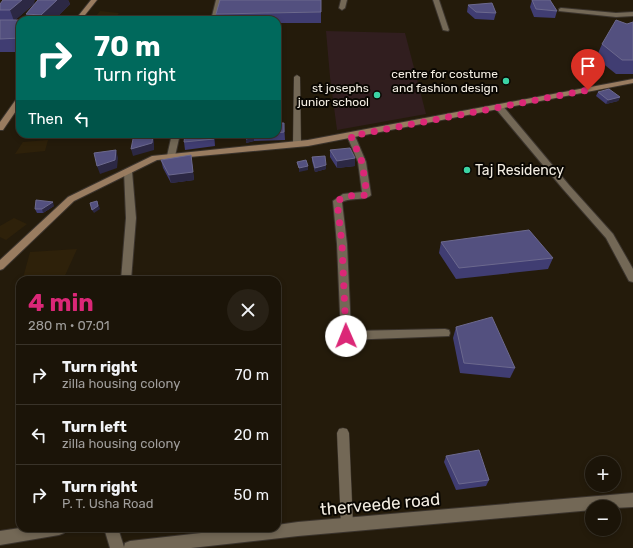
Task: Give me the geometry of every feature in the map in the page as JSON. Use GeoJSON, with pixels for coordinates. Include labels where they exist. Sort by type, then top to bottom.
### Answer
{"type":"FeatureCollection","features":[{"type":"Feature","properties":{"kind":"street"},"geometry":{"type":"LineString","coordinates":[[81,16],[94,0]]}},
{"type":"Feature","properties":{"kind":"street"},"geometry":{"type":"LineString","coordinates":[[215,16],[219,0]]}},
{"type":"Feature","properties":{"kind":"street"},"geometry":{"type":"LineString","coordinates":[[342,8],[344,0]]}},
{"type":"Feature","properties":{"kind":"street"},"geometry":{"type":"LineString","coordinates":[[436,0],[446,30]]}},
{"type":"Feature","properties":{"kind":"street"},"geometry":{"type":"LineString","coordinates":[[561,10],[616,15],[633,14]]}},
{"type":"Feature","properties":{"kind":"street"},"geometry":{"type":"LineString","coordinates":[[0,266],[70,199],[155,158],[297,144],[351,136],[633,81]]}},
{"type":"Feature","properties":{"kind":"street"},"geometry":{"type":"LineString","coordinates":[[0,128],[16,106]]}},
{"type":"Feature","properties":{"kind":"street"},"geometry":{"type":"LineString","coordinates":[[499,107],[566,187],[610,236],[633,278]]}},
{"type":"Feature","properties":{"kind":"street"},"geometry":{"type":"LineString","coordinates":[[351,136],[362,162],[367,195],[346,196],[337,201],[342,244],[346,336],[445,333]]}},
{"type":"Feature","properties":{"kind":"street"},"geometry":{"type":"LineString","coordinates":[[170,156],[175,138]]}},
{"type":"Feature","properties":{"kind":"street"},"geometry":{"type":"LineString","coordinates":[[126,276],[130,218],[128,171]]}},
{"type":"Feature","properties":{"kind":"street","name":"therveede road"},"geometry":{"type":"LineString","coordinates":[[130,548],[347,525],[633,500]]}},
{"type":"Feature","properties":{"kind":"street"},"geometry":{"type":"LineString","coordinates":[[0,538],[36,532]]}},
{"type":"Feature","properties":{"kind":"street"},"geometry":{"type":"LineString","coordinates":[[112,532],[117,548]]}},
{"type":"Feature","properties":{"kind":"lane"},"geometry":{"type":"LineString","coordinates":[[297,77],[297,144]]}},
{"type":"Feature","properties":{"kind":"lane"},"geometry":{"type":"LineString","coordinates":[[343,432],[347,525]]}},
{"type":"Feature","properties":{"kind":"shaded area"},"geometry":{"type":"Polygon","coordinates":[[[100,11],[119,13],[117,16],[96,16],[100,11]]]}},
{"type":"Feature","properties":{"kind":"shaded area","name":"st josephs junior school"},"geometry":{"type":"Polygon","coordinates":[[[326,31],[405,33],[426,114],[337,130],[326,31]]]}},
{"type":"Feature","properties":{"kind":"shaded area"},"geometry":{"type":"Polygon","coordinates":[[[48,140],[45,151],[15,154],[23,142],[48,140]]]}},
{"type":"Feature","properties":{"kind":"shaded area"},"geometry":{"type":"Polygon","coordinates":[[[14,218],[27,224],[6,240],[0,237],[0,226],[14,218]]]}},
{"type":"Feature","properties":{"kind":"shaded area"},"geometry":{"type":"Polygon","coordinates":[[[77,249],[65,276],[24,276],[30,252],[77,249]]]}},
{"type":"Feature","properties":{"kind":"building"},"geometry":{"type":"Polygon","coordinates":[[[3,0],[22,0],[10,10],[0,10],[0,4],[3,0]]]}},
{"type":"Feature","properties":{"kind":"building"},"geometry":{"type":"Polygon","coordinates":[[[38,0],[57,0],[41,15],[26,14],[38,0]]]}},
{"type":"Feature","properties":{"kind":"building"},"geometry":{"type":"Polygon","coordinates":[[[220,0],[321,0],[321,12],[216,14],[220,0]]]}},
{"type":"Feature","properties":{"kind":"building"},"geometry":{"type":"Polygon","coordinates":[[[532,0],[550,0],[557,11],[536,9],[532,0]]]}},
{"type":"Feature","properties":{"kind":"building"},"geometry":{"type":"Polygon","coordinates":[[[492,3],[496,13],[476,12],[468,5],[492,3]]]}},
{"type":"Feature","properties":{"kind":"building"},"geometry":{"type":"Polygon","coordinates":[[[0,20],[16,20],[16,38],[0,39],[0,20]]]}},
{"type":"Feature","properties":{"kind":"building"},"geometry":{"type":"Polygon","coordinates":[[[616,20],[627,24],[633,22],[633,60],[622,60],[602,44],[616,20]]]}},
{"type":"Feature","properties":{"kind":"building"},"geometry":{"type":"Polygon","coordinates":[[[609,89],[620,97],[608,100],[598,92],[609,89]]]}},
{"type":"Feature","properties":{"kind":"building"},"geometry":{"type":"Polygon","coordinates":[[[281,123],[284,123],[284,132],[281,132],[281,123]]]}},
{"type":"Feature","properties":{"kind":"building"},"geometry":{"type":"Polygon","coordinates":[[[133,138],[153,138],[152,143],[131,149],[133,138]]]}},
{"type":"Feature","properties":{"kind":"building"},"geometry":{"type":"Polygon","coordinates":[[[184,138],[214,138],[214,139],[184,142],[184,138]]]}},
{"type":"Feature","properties":{"kind":"building"},"geometry":{"type":"Polygon","coordinates":[[[350,148],[355,158],[337,161],[330,150],[350,148]]]}},
{"type":"Feature","properties":{"kind":"building"},"geometry":{"type":"Polygon","coordinates":[[[116,150],[115,160],[97,166],[94,153],[116,150]]]}},
{"type":"Feature","properties":{"kind":"building"},"geometry":{"type":"Polygon","coordinates":[[[191,155],[193,172],[169,175],[161,160],[191,155]]]}},
{"type":"Feature","properties":{"kind":"building"},"geometry":{"type":"Polygon","coordinates":[[[325,156],[326,165],[315,168],[312,157],[325,156]]]}},
{"type":"Feature","properties":{"kind":"building"},"geometry":{"type":"Polygon","coordinates":[[[306,160],[308,166],[299,168],[297,162],[306,160]]]}},
{"type":"Feature","properties":{"kind":"building"},"geometry":{"type":"Polygon","coordinates":[[[36,200],[53,202],[42,209],[35,209],[36,200]]]}},
{"type":"Feature","properties":{"kind":"building"},"geometry":{"type":"Polygon","coordinates":[[[97,201],[98,206],[92,210],[90,203],[97,201]]]}},
{"type":"Feature","properties":{"kind":"building"},"geometry":{"type":"Polygon","coordinates":[[[529,230],[553,258],[459,268],[441,242],[529,230]]]}},
{"type":"Feature","properties":{"kind":"building"},"geometry":{"type":"Polygon","coordinates":[[[492,317],[515,368],[464,363],[456,327],[492,317]]]}},
{"type":"Feature","properties":{"kind":"building"},"geometry":{"type":"Polygon","coordinates":[[[479,450],[489,480],[459,484],[446,456],[479,450]]]}},
{"type":"Feature","properties":{"kind":"place","name":"centre for costume and fashion design"},"geometry":{"type":"Point","coordinates":[506,81]}},
{"type":"Feature","properties":{"kind":"place","name":"st josephs junior school"},"geometry":{"type":"Point","coordinates":[377,95]}},
{"type":"Feature","properties":{"kind":"place","name":"Taj Residency"},"geometry":{"type":"Point","coordinates":[467,170]}},
{"type":"Feature","properties":{"kind":"route"},"geometry":{"type":"LineString","coordinates":[[346,336],[342,244],[337,201],[346,196],[367,195],[362,162],[351,136],[588,90]]}}]}
